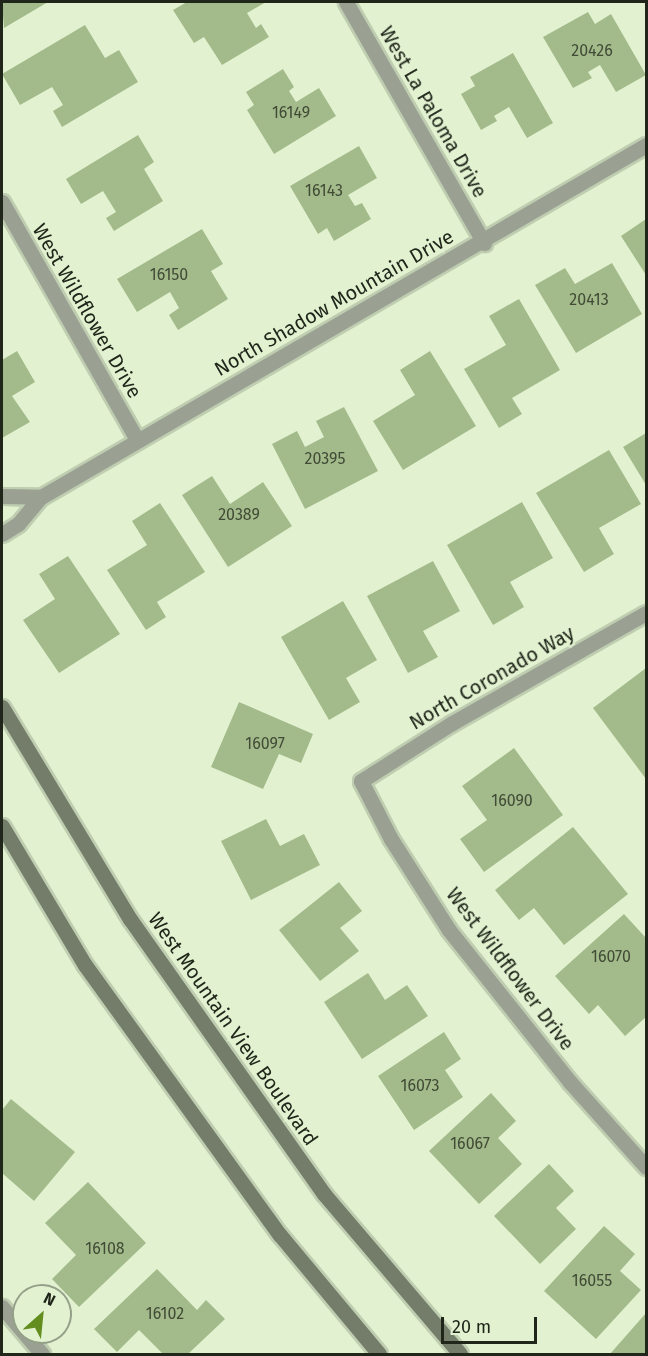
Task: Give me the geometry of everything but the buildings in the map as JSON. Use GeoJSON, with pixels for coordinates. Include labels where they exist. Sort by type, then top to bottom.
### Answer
{"type":"FeatureCollection","features":[{"type":"Feature","properties":{"kind":"street","name":"West La Paloma Drive"},"geometry":{"type":"LineString","coordinates":[[346,2],[484,243]]}},
{"type":"Feature","properties":{"kind":"street","name":"North Shadow Mountain Drive"},"geometry":{"type":"LineString","coordinates":[[2,534],[18,524],[41,497],[484,243],[646,145]]}},
{"type":"Feature","properties":{"kind":"street","name":"West Wildflower Drive"},"geometry":{"type":"LineString","coordinates":[[2,202],[137,440]]}},
{"type":"Feature","properties":{"kind":"street"},"geometry":{"type":"LineString","coordinates":[[2,496],[41,497]]}},
{"type":"Feature","properties":{"kind":"street","name":"North Coronado Way"},"geometry":{"type":"LineString","coordinates":[[361,781],[452,723],[646,613]]}},
{"type":"Feature","properties":{"kind":"street","name":"West Mountain View Boulevard"},"geometry":{"type":"LineString","coordinates":[[2,707],[130,919],[318,1185],[460,1354]]}},
{"type":"Feature","properties":{"kind":"street","name":"West Wildflower Drive"},"geometry":{"type":"LineString","coordinates":[[361,781],[391,839],[449,930],[570,1082],[646,1167]]}},
{"type":"Feature","properties":{"kind":"street"},"geometry":{"type":"LineString","coordinates":[[2,826],[85,965],[280,1235],[379,1354]]}},
{"type":"Feature","properties":{"kind":"street"},"geometry":{"type":"LineString","coordinates":[[2,1307],[42,1354]]}}]}
